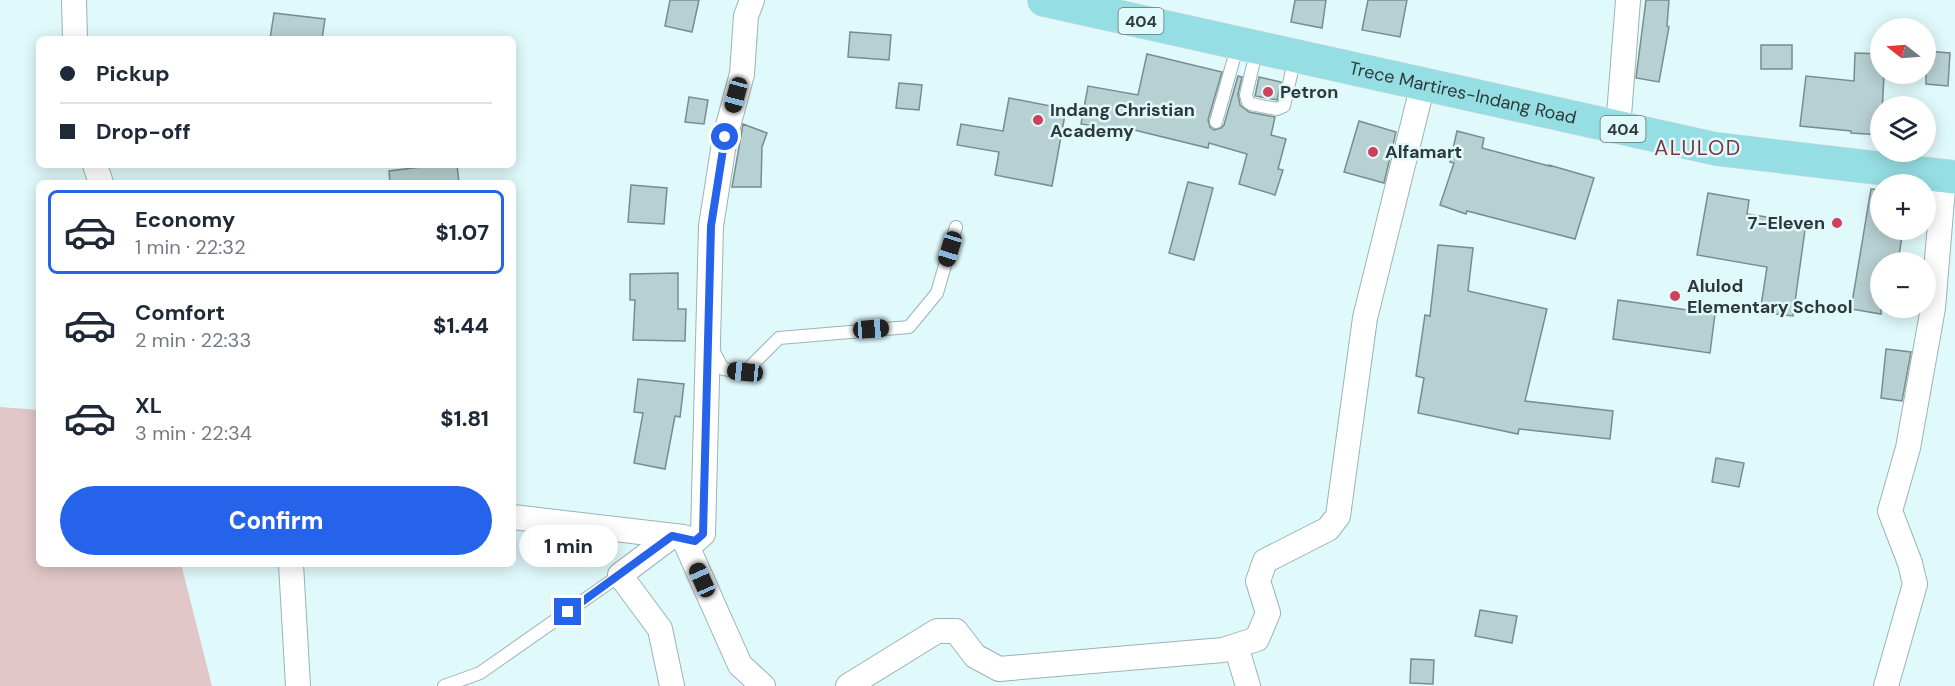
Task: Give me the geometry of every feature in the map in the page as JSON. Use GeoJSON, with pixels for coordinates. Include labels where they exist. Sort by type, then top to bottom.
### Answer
{"type":"FeatureCollection","features":[{"type":"Feature","properties":{"kind":"main road","name":"Trece Martires-Indang Road"},"geometry":{"type":"LineString","coordinates":[[1044,0],[1117,8],[1248,45],[1716,149],[1950,176]]}},
{"type":"Feature","properties":{"kind":"street"},"geometry":{"type":"LineString","coordinates":[[74,0],[75,36]]}},
{"type":"Feature","properties":{"kind":"street"},"geometry":{"type":"LineString","coordinates":[[516,517],[695,541],[703,534],[711,226],[725,137],[742,74],[746,16],[753,0]]}},
{"type":"Feature","properties":{"kind":"street"},"geometry":{"type":"LineString","coordinates":[[1618,128],[1628,0]]}},
{"type":"Feature","properties":{"kind":"street"},"geometry":{"type":"LineString","coordinates":[[848,686],[937,631],[956,631],[975,656],[999,669],[1223,650],[1257,639],[1268,613],[1258,581],[1265,561],[1328,529],[1338,516],[1365,318],[1423,84]]}},
{"type":"Feature","properties":{"kind":"street"},"geometry":{"type":"LineString","coordinates":[[1886,686],[1914,584],[1910,563],[1890,511],[1908,448],[1933,308],[1950,176]]}},
{"type":"Feature","properties":{"kind":"street"},"geometry":{"type":"LineString","coordinates":[[672,686],[660,629],[620,575],[678,537]]}},
{"type":"Feature","properties":{"kind":"street"},"geometry":{"type":"LineString","coordinates":[[678,537],[740,665],[762,686]]}},
{"type":"Feature","properties":{"kind":"street"},"geometry":{"type":"LineString","coordinates":[[291,567],[298,686]]}},
{"type":"Feature","properties":{"kind":"street"},"geometry":{"type":"LineString","coordinates":[[1236,646],[1248,686]]}},
{"type":"Feature","properties":{"kind":"lane"},"geometry":{"type":"LineString","coordinates":[[1248,45],[1246,95],[1251,104],[1277,109],[1284,106],[1295,56]]}},
{"type":"Feature","properties":{"kind":"lane"},"geometry":{"type":"LineString","coordinates":[[1216,122],[1248,45]]}},
{"type":"Feature","properties":{"kind":"lane"},"geometry":{"type":"LineString","coordinates":[[708,341],[723,369],[745,372],[780,338],[909,327],[937,292],[956,227]]}},
{"type":"Feature","properties":{"kind":"lane"},"geometry":{"type":"LineString","coordinates":[[444,686],[480,673],[620,575]]}},
{"type":"Feature","properties":{"kind":"shaded area"},"geometry":{"type":"Polygon","coordinates":[[[0,407],[36,410],[36,567],[182,567],[212,686],[0,686],[0,407]]]}},
{"type":"Feature","properties":{"kind":"building"},"geometry":{"type":"Polygon","coordinates":[[[670,0],[699,0],[692,32],[665,26],[670,0]]]}},
{"type":"Feature","properties":{"kind":"building"},"geometry":{"type":"Polygon","coordinates":[[[1295,0],[1326,0],[1322,28],[1291,22],[1295,0]]]}},
{"type":"Feature","properties":{"kind":"building"},"geometry":{"type":"Polygon","coordinates":[[[1368,0],[1407,0],[1400,37],[1362,30],[1368,0]]]}},
{"type":"Feature","properties":{"kind":"building"},"geometry":{"type":"Polygon","coordinates":[[[1646,0],[1669,0],[1667,26],[1669,27],[1659,82],[1636,78],[1646,0]]]}},
{"type":"Feature","properties":{"kind":"building"},"geometry":{"type":"Polygon","coordinates":[[[274,13],[325,19],[322,36],[270,36],[274,13]]]}},
{"type":"Feature","properties":{"kind":"building"},"geometry":{"type":"Polygon","coordinates":[[[850,32],[891,35],[889,60],[848,57],[850,32]]]}},
{"type":"Feature","properties":{"kind":"building"},"geometry":{"type":"Polygon","coordinates":[[[1761,45],[1792,45],[1792,69],[1761,69],[1761,45]]]}},
{"type":"Feature","properties":{"kind":"building"},"geometry":{"type":"Polygon","coordinates":[[[1936,52],[1950,53],[1948,86],[1926,84],[1936,84],[1936,52]]]}},
{"type":"Feature","properties":{"kind":"building"},"geometry":{"type":"Polygon","coordinates":[[[1855,53],[1870,54],[1870,84],[1884,84],[1883,96],[1870,96],[1870,134],[1800,126],[1806,76],[1854,81],[1855,53]]]}},
{"type":"Feature","properties":{"kind":"building"},"geometry":{"type":"Polygon","coordinates":[[[1147,54],[1222,72],[1208,120],[1210,127],[1214,130],[1224,125],[1238,76],[1242,77],[1238,94],[1240,105],[1249,112],[1275,117],[1271,135],[1286,139],[1278,169],[1283,170],[1275,195],[1239,184],[1247,154],[1209,143],[1208,148],[1126,128],[1125,131],[1081,124],[1088,86],[1138,95],[1147,54]]]}},
{"type":"Feature","properties":{"kind":"building","name":"Petron"},"geometry":{"type":"Polygon","coordinates":[[[1259,77],[1281,82],[1277,100],[1255,96],[1259,77]]]}},
{"type":"Feature","properties":{"kind":"building"},"geometry":{"type":"Polygon","coordinates":[[[899,83],[922,85],[919,110],[896,108],[899,83]]]}},
{"type":"Feature","properties":{"kind":"building"},"geometry":{"type":"Polygon","coordinates":[[[689,97],[708,100],[704,124],[685,122],[689,97]]]}},
{"type":"Feature","properties":{"kind":"building"},"geometry":{"type":"Polygon","coordinates":[[[1009,98],[1066,109],[1052,186],[995,175],[999,152],[957,145],[961,124],[1003,131],[1009,98]]]}},
{"type":"Feature","properties":{"kind":"building","name":"Alfamart"},"geometry":{"type":"Polygon","coordinates":[[[1359,121],[1396,132],[1384,183],[1344,172],[1359,121]]]}},
{"type":"Feature","properties":{"kind":"building"},"geometry":{"type":"Polygon","coordinates":[[[743,124],[767,133],[762,147],[761,187],[732,187],[743,124]]]}},
{"type":"Feature","properties":{"kind":"building"},"geometry":{"type":"Polygon","coordinates":[[[1457,131],[1484,138],[1482,148],[1594,178],[1575,239],[1467,211],[1466,214],[1440,205],[1454,163],[1450,162],[1457,131]]]}},
{"type":"Feature","properties":{"kind":"building"},"geometry":{"type":"Polygon","coordinates":[[[413,168],[457,168],[459,180],[390,180],[389,171],[413,168]]]}},
{"type":"Feature","properties":{"kind":"building"},"geometry":{"type":"Polygon","coordinates":[[[1188,182],[1213,188],[1194,260],[1169,253],[1188,182]]]}},
{"type":"Feature","properties":{"kind":"building"},"geometry":{"type":"Polygon","coordinates":[[[631,185],[667,188],[664,224],[628,222],[631,185]]]}},
{"type":"Feature","properties":{"kind":"building"},"geometry":{"type":"Polygon","coordinates":[[[1708,193],[1749,200],[1747,214],[1806,223],[1793,316],[1760,312],[1767,267],[1697,255],[1708,193]]]}},
{"type":"Feature","properties":{"kind":"building"},"geometry":{"type":"Polygon","coordinates":[[[1870,195],[1870,240],[1901,240],[1900,252],[1870,252],[1870,312],[1851,309],[1870,195]]]}},
{"type":"Feature","properties":{"kind":"building"},"geometry":{"type":"Polygon","coordinates":[[[1438,245],[1473,248],[1468,291],[1547,309],[1525,401],[1613,411],[1610,439],[1519,429],[1518,434],[1418,413],[1424,378],[1416,376],[1425,315],[1430,316],[1438,245]]]}},
{"type":"Feature","properties":{"kind":"building"},"geometry":{"type":"Polygon","coordinates":[[[678,273],[678,309],[686,309],[685,341],[633,340],[635,300],[630,300],[630,274],[678,273]]]}},
{"type":"Feature","properties":{"kind":"building"},"geometry":{"type":"Polygon","coordinates":[[[1618,300],[1715,314],[1710,353],[1613,339],[1618,300]]]}},
{"type":"Feature","properties":{"kind":"building"},"geometry":{"type":"Polygon","coordinates":[[[1886,349],[1911,352],[1902,401],[1881,398],[1886,349]]]}},
{"type":"Feature","properties":{"kind":"building"},"geometry":{"type":"Polygon","coordinates":[[[638,379],[684,384],[680,417],[675,416],[665,469],[634,463],[643,413],[634,412],[638,379]]]}},
{"type":"Feature","properties":{"kind":"building"},"geometry":{"type":"Polygon","coordinates":[[[1716,458],[1744,463],[1739,487],[1712,482],[1716,458]]]}},
{"type":"Feature","properties":{"kind":"building"},"geometry":{"type":"Polygon","coordinates":[[[1480,610],[1517,616],[1512,643],[1475,636],[1480,610]]]}},
{"type":"Feature","properties":{"kind":"building"},"geometry":{"type":"Polygon","coordinates":[[[1411,659],[1434,660],[1433,684],[1410,683],[1411,659]]]}},
{"type":"Feature","properties":{"kind":"place","name":"Petron"},"geometry":{"type":"Point","coordinates":[1268,92]}},
{"type":"Feature","properties":{"kind":"place","name":"Indang Christian Academy"},"geometry":{"type":"Point","coordinates":[1038,120]}},
{"type":"Feature","properties":{"kind":"place","name":"Alfamart"},"geometry":{"type":"Point","coordinates":[1373,152]}},
{"type":"Feature","properties":{"kind":"place","name":"7-Eleven"},"geometry":{"type":"Point","coordinates":[1837,223]}},
{"type":"Feature","properties":{"kind":"place","name":"Alulod Elementary School"},"geometry":{"type":"Point","coordinates":[1675,296]}},
{"type":"Feature","properties":{"kind":"district","name":"ALULOD"},"geometry":{"type":"Point","coordinates":[1698,148]}},
{"type":"Feature","properties":{"kind":"route"},"geometry":{"type":"LineString","coordinates":[[568,612],[672,536],[695,541],[703,534],[711,226],[725,137]]}}]}
